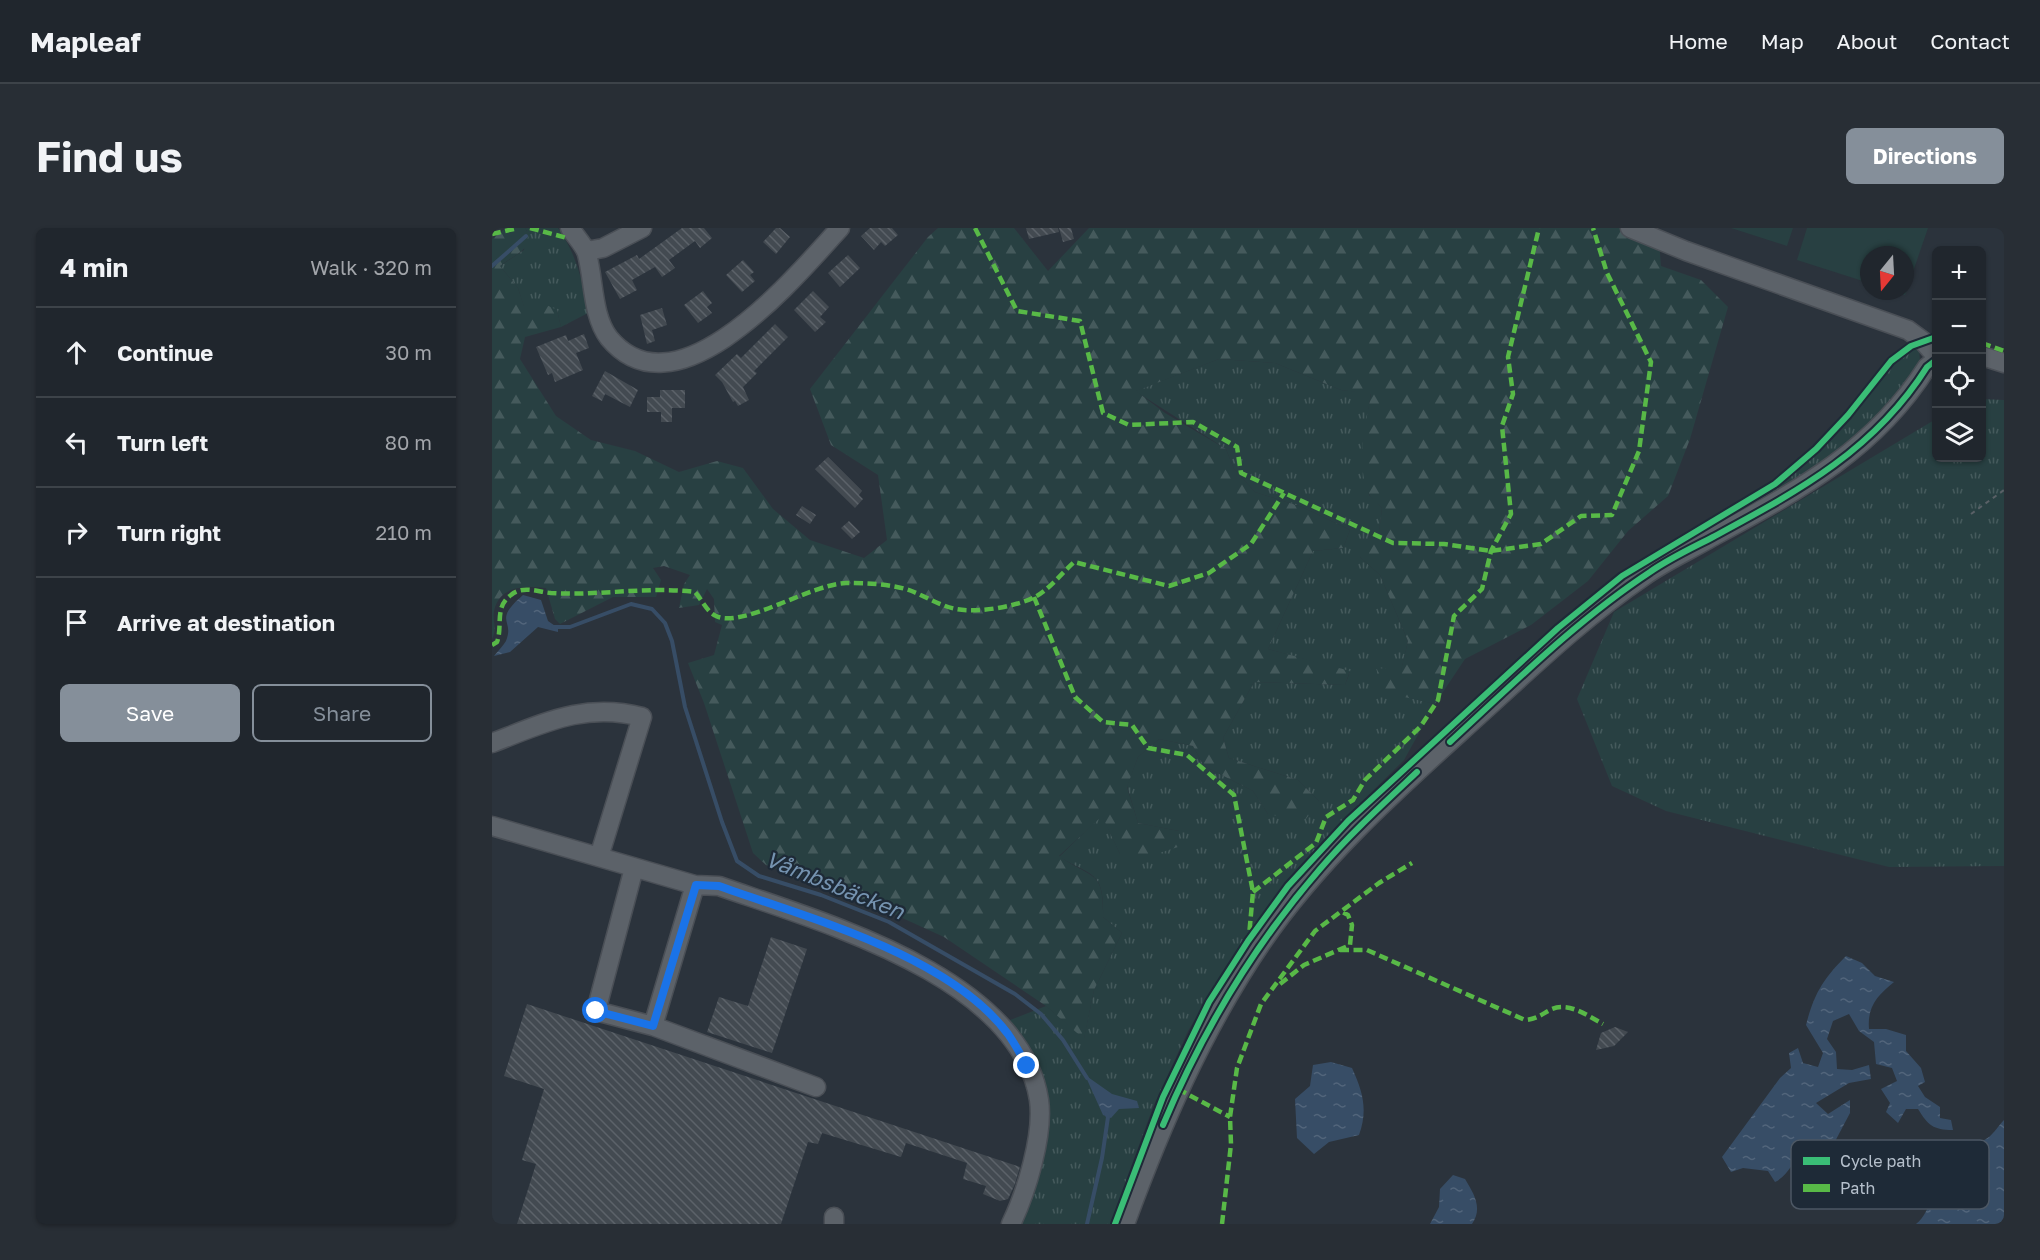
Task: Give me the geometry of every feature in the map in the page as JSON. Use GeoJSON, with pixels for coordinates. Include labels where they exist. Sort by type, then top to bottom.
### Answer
{"type":"FeatureCollection","features":[{"type":"Feature","properties":{"kind":"street"},"geometry":{"type":"LineString","coordinates":[[570,228],[587,251],[601,324],[608,336],[621,350],[642,361],[662,363],[680,360],[698,352],[758,313],[840,228]]}},
{"type":"Feature","properties":{"kind":"street"},"geometry":{"type":"LineString","coordinates":[[587,251],[603,248],[642,228]]}},
{"type":"Feature","properties":{"kind":"street"},"geometry":{"type":"LineString","coordinates":[[1630,228],[1686,252],[1908,330],[1923,341],[1933,354]]}},
{"type":"Feature","properties":{"kind":"street"},"geometry":{"type":"LineString","coordinates":[[1986,357],[2004,363]]}},
{"type":"Feature","properties":{"kind":"street"},"geometry":{"type":"LineString","coordinates":[[1125,1224],[1178,1089],[1212,1023],[1262,942],[1320,868],[1403,785],[1558,643],[1652,570],[1822,475],[1881,426],[1932,362]]}},
{"type":"Feature","properties":{"kind":"street"},"geometry":{"type":"LineString","coordinates":[[492,743],[566,715],[621,711],[642,717],[598,857]]}},
{"type":"Feature","properties":{"kind":"street"},"geometry":{"type":"LineString","coordinates":[[492,826],[696,885],[719,886],[871,940],[949,983],[976,1002],[1007,1034],[1027,1066],[1039,1100],[1039,1121],[1032,1165],[1011,1224]]}},
{"type":"Feature","properties":{"kind":"street"},"geometry":{"type":"LineString","coordinates":[[634,868],[596,1011],[653,1026],[816,1087]]}},
{"type":"Feature","properties":{"kind":"street"},"geometry":{"type":"LineString","coordinates":[[653,1026],[696,885]]}},
{"type":"Feature","properties":{"kind":"path"},"geometry":{"type":"LineString","coordinates":[[1971,514],[2004,490]]}},
{"type":"Feature","properties":{"kind":"green space"},"geometry":{"type":"Polygon","coordinates":[[[506,228],[525,228],[528,235],[526,246],[500,266],[518,288],[524,306],[538,301],[557,310],[561,327],[525,337],[520,359],[556,416],[591,440],[635,451],[679,472],[717,461],[743,468],[773,509],[810,540],[864,558],[887,540],[878,475],[831,445],[810,389],[928,237],[938,228],[1014,228],[1048,271],[1089,228],[1658,228],[1661,266],[1701,280],[1728,307],[1690,439],[1668,496],[1628,531],[1588,581],[1531,625],[1465,659],[1435,704],[1378,691],[1377,668],[1401,670],[1408,641],[1380,575],[1360,557],[1364,542],[1378,540],[1382,508],[1369,494],[1363,470],[1364,431],[1371,394],[1341,390],[1275,363],[1219,359],[1136,391],[1165,413],[1226,449],[1234,469],[1255,492],[1302,507],[1350,530],[1343,548],[1313,551],[1268,649],[1350,671],[1345,685],[1254,682],[1223,738],[1229,758],[1298,780],[1319,801],[1306,819],[1268,814],[1253,791],[1204,766],[1193,746],[1159,739],[1138,757],[1127,787],[1138,823],[1179,831],[1178,847],[1143,858],[1120,854],[1102,816],[1059,856],[1094,878],[1101,891],[1103,917],[1122,933],[1094,990],[1084,1039],[1046,1006],[944,937],[854,896],[766,865],[753,853],[704,703],[688,663],[714,655],[722,625],[715,622],[714,599],[707,589],[699,605],[679,608],[684,584],[690,575],[664,566],[653,568],[661,580],[656,597],[613,597],[560,624],[555,619],[546,588],[514,589],[497,602],[494,611],[495,631],[492,639],[492,239],[506,228]]]}},
{"type":"Feature","properties":{"kind":"green space"},"geometry":{"type":"Polygon","coordinates":[[[525,228],[558,228],[570,247],[578,268],[588,313],[561,327],[557,310],[524,307],[518,288],[500,266],[524,250],[527,231],[525,228]]]}},
{"type":"Feature","properties":{"kind":"green space"},"geometry":{"type":"Polygon","coordinates":[[[1731,228],[1793,228],[1787,246],[1731,228]]]}},
{"type":"Feature","properties":{"kind":"green space"},"geometry":{"type":"Polygon","coordinates":[[[1807,228],[1928,228],[1914,269],[1914,246],[1860,246],[1860,280],[1797,260],[1807,228]]]}},
{"type":"Feature","properties":{"kind":"green space"},"geometry":{"type":"Polygon","coordinates":[[[1919,346],[1920,363],[1916,372],[1867,433],[1806,478],[1711,526],[1774,487],[1817,453],[1842,428],[1871,388],[1893,364],[1919,346]]]}},
{"type":"Feature","properties":{"kind":"green space"},"geometry":{"type":"Polygon","coordinates":[[[1219,359],[1275,363],[1341,390],[1371,393],[1363,445],[1369,495],[1382,508],[1378,541],[1360,557],[1380,575],[1408,641],[1401,671],[1378,690],[1435,704],[1404,760],[1346,817],[1290,879],[1226,966],[1188,1031],[1153,1107],[1110,1224],[1019,1224],[1040,1165],[1048,1098],[1032,1058],[1005,1022],[1046,1006],[1084,1038],[1094,990],[1122,933],[1103,917],[1102,891],[1095,878],[1059,857],[1102,815],[1120,854],[1179,831],[1138,823],[1127,786],[1138,757],[1159,739],[1193,746],[1204,766],[1253,791],[1268,814],[1319,801],[1298,780],[1229,758],[1223,738],[1254,682],[1345,685],[1350,672],[1268,649],[1313,551],[1343,548],[1350,530],[1302,507],[1255,492],[1234,469],[1226,449],[1135,391],[1219,359]]]}},
{"type":"Feature","properties":{"kind":"green space"},"geometry":{"type":"Polygon","coordinates":[[[1986,399],[2004,400],[2004,866],[1889,867],[1666,811],[1612,786],[1577,699],[1614,612],[1932,421],[1932,462],[1986,462],[1986,399]]]}},
{"type":"Feature","properties":{"kind":"water"},"geometry":{"type":"Polygon","coordinates":[[[523,595],[541,600],[548,621],[558,628],[558,632],[538,627],[510,652],[494,656],[506,641],[508,628],[506,616],[523,595]]]}},
{"type":"Feature","properties":{"kind":"water"},"geometry":{"type":"Polygon","coordinates":[[[1846,956],[1862,963],[1875,976],[1894,982],[1872,1007],[1869,1029],[1886,1029],[1906,1035],[1906,1051],[1921,1068],[1925,1082],[1918,1086],[1925,1097],[1940,1107],[1940,1118],[1951,1120],[1953,1130],[1932,1126],[1918,1109],[1906,1109],[1898,1123],[1886,1112],[1890,1103],[1881,1089],[1897,1081],[1892,1068],[1876,1064],[1874,1042],[1859,1031],[1849,1014],[1833,1021],[1827,1039],[1836,1052],[1837,1069],[1852,1070],[1869,1065],[1871,1079],[1849,1083],[1816,1103],[1828,1114],[1850,1100],[1850,1113],[1836,1140],[1791,1140],[1791,1166],[1775,1182],[1768,1171],[1743,1168],[1731,1172],[1722,1157],[1780,1078],[1791,1068],[1789,1053],[1798,1048],[1803,1063],[1818,1067],[1823,1053],[1806,1025],[1812,1004],[1831,972],[1846,956]]]}},
{"type":"Feature","properties":{"kind":"water"},"geometry":{"type":"Polygon","coordinates":[[[1331,1062],[1352,1068],[1363,1101],[1362,1126],[1359,1135],[1329,1142],[1314,1154],[1297,1138],[1295,1099],[1310,1086],[1313,1065],[1331,1062]]]}},
{"type":"Feature","properties":{"kind":"water"},"geometry":{"type":"Polygon","coordinates":[[[1085,1075],[1112,1094],[1137,1101],[1139,1108],[1119,1109],[1111,1118],[1103,1115],[1085,1075]]]}},
{"type":"Feature","properties":{"kind":"water"},"geometry":{"type":"Polygon","coordinates":[[[2004,1120],[2004,1224],[1916,1224],[1927,1209],[1989,1209],[1989,1140],[1984,1140],[2004,1120]]]}},
{"type":"Feature","properties":{"kind":"water"},"geometry":{"type":"Polygon","coordinates":[[[1453,1175],[1465,1179],[1471,1190],[1477,1207],[1475,1218],[1472,1224],[1430,1224],[1439,1207],[1440,1189],[1453,1175]]]}},
{"type":"Feature","properties":{"kind":"building"},"geometry":{"type":"Polygon","coordinates":[[[682,228],[704,228],[712,238],[700,248],[695,241],[669,260],[675,268],[662,277],[655,267],[632,280],[637,290],[620,299],[605,272],[637,255],[639,259],[682,228]]]}},
{"type":"Feature","properties":{"kind":"building"},"geometry":{"type":"Polygon","coordinates":[[[776,228],[780,228],[790,237],[776,254],[763,242],[776,228]]]}},
{"type":"Feature","properties":{"kind":"building"},"geometry":{"type":"Polygon","coordinates":[[[870,228],[892,228],[898,235],[885,246],[881,242],[874,250],[861,236],[870,228]]]}},
{"type":"Feature","properties":{"kind":"building"},"geometry":{"type":"Polygon","coordinates":[[[1026,228],[1058,228],[1059,232],[1029,239],[1026,228]]]}},
{"type":"Feature","properties":{"kind":"building"},"geometry":{"type":"Polygon","coordinates":[[[1059,228],[1071,228],[1074,239],[1063,242],[1059,228]]]}},
{"type":"Feature","properties":{"kind":"building"},"geometry":{"type":"Polygon","coordinates":[[[848,255],[860,268],[840,287],[828,273],[848,255]]]}},
{"type":"Feature","properties":{"kind":"building"},"geometry":{"type":"Polygon","coordinates":[[[743,260],[754,272],[750,275],[755,281],[742,292],[726,275],[743,260]]]}},
{"type":"Feature","properties":{"kind":"building"},"geometry":{"type":"Polygon","coordinates":[[[703,291],[712,303],[707,307],[712,313],[698,323],[684,305],[703,291]]]}},
{"type":"Feature","properties":{"kind":"building"},"geometry":{"type":"Polygon","coordinates":[[[813,291],[829,307],[820,317],[826,322],[815,332],[794,310],[813,291]]]}},
{"type":"Feature","properties":{"kind":"building"},"geometry":{"type":"Polygon","coordinates":[[[662,308],[667,325],[652,330],[655,341],[647,344],[640,315],[662,308]]]}},
{"type":"Feature","properties":{"kind":"building"},"geometry":{"type":"Polygon","coordinates":[[[775,324],[788,337],[754,371],[757,373],[743,387],[749,400],[738,406],[715,375],[737,354],[741,358],[775,324]]]}},
{"type":"Feature","properties":{"kind":"building"},"geometry":{"type":"Polygon","coordinates":[[[584,334],[589,348],[576,353],[583,370],[555,382],[552,373],[548,375],[536,347],[566,335],[568,341],[584,334]]]}},
{"type":"Feature","properties":{"kind":"building"},"geometry":{"type":"Polygon","coordinates":[[[605,371],[638,390],[630,407],[605,394],[602,401],[592,396],[605,371]]]}},
{"type":"Feature","properties":{"kind":"building"},"geometry":{"type":"Polygon","coordinates":[[[660,390],[685,390],[685,408],[672,408],[672,422],[661,422],[661,412],[647,412],[647,397],[660,397],[660,390]]]}},
{"type":"Feature","properties":{"kind":"building"},"geometry":{"type":"Polygon","coordinates":[[[828,457],[862,491],[859,495],[863,499],[855,508],[815,469],[828,457]]]}},
{"type":"Feature","properties":{"kind":"building"},"geometry":{"type":"Polygon","coordinates":[[[802,506],[816,515],[810,524],[796,515],[802,506]]]}},
{"type":"Feature","properties":{"kind":"building"},"geometry":{"type":"Polygon","coordinates":[[[849,521],[860,532],[852,539],[841,528],[849,521]]]}},
{"type":"Feature","properties":{"kind":"building"},"geometry":{"type":"Polygon","coordinates":[[[771,937],[807,949],[772,1053],[707,1032],[719,997],[748,1006],[771,937]]]}},
{"type":"Feature","properties":{"kind":"building"},"geometry":{"type":"Polygon","coordinates":[[[527,1004],[1020,1167],[1015,1184],[1008,1199],[1000,1201],[983,1194],[986,1186],[963,1179],[967,1163],[906,1143],[901,1157],[822,1133],[818,1144],[808,1142],[781,1224],[517,1224],[536,1164],[522,1160],[544,1089],[504,1076],[527,1004]]]}},
{"type":"Feature","properties":{"kind":"building"},"geometry":{"type":"Polygon","coordinates":[[[1615,1027],[1628,1032],[1614,1046],[1596,1050],[1601,1033],[1615,1027]]]}},
{"type":"Feature","properties":{"kind":"waterway"},"geometry":{"type":"LineString","coordinates":[[492,266],[526,236]]}},
{"type":"Feature","properties":{"kind":"waterway","name":"Våmbsbäcken"},"geometry":{"type":"LineString","coordinates":[[553,627],[570,627],[631,604],[652,609],[665,623],[672,641],[685,707],[737,861],[759,876],[821,895],[889,922],[1015,994],[1041,1014],[1063,1040],[1087,1078]]}},
{"type":"Feature","properties":{"kind":"waterway","name":"Våmbsbäcken"},"geometry":{"type":"LineString","coordinates":[[1087,1224],[1102,1158],[1108,1117],[1106,1113]]}},
{"type":"Feature","properties":{"kind":"marked path"},"geometry":{"type":"LineString","coordinates":[[492,234],[518,228]]}},
{"type":"Feature","properties":{"kind":"marked path"},"geometry":{"type":"LineString","coordinates":[[530,228],[567,238]]}},
{"type":"Feature","properties":{"kind":"marked path"},"geometry":{"type":"LineString","coordinates":[[975,228],[1017,311],[1080,321],[1103,413],[1129,425],[1193,422],[1237,447],[1241,473],[1393,543],[1444,544],[1491,551],[1541,544],[1581,516],[1612,515],[1639,451],[1651,362],[1607,273],[1593,228]]}},
{"type":"Feature","properties":{"kind":"marked path"},"geometry":{"type":"LineString","coordinates":[[1253,892],[1316,843],[1326,817],[1353,800],[1365,780],[1421,726],[1438,700],[1454,616],[1482,589],[1491,551],[1511,514],[1502,426],[1513,394],[1508,357],[1539,228]]}},
{"type":"Feature","properties":{"kind":"marked path"},"geometry":{"type":"LineString","coordinates":[[1986,344],[2004,351]]}},
{"type":"Feature","properties":{"kind":"marked path"},"geometry":{"type":"LineString","coordinates":[[492,645],[497,642],[499,636],[502,605],[511,595],[520,590],[569,594],[659,590],[695,592],[713,614],[728,618],[759,612],[815,590],[846,583],[898,587],[956,609],[995,608],[1039,595],[1074,562],[1169,586],[1209,573],[1251,544],[1284,493]]}},
{"type":"Feature","properties":{"kind":"marked path"},"geometry":{"type":"LineString","coordinates":[[1034,597],[1075,697],[1103,722],[1132,725],[1148,748],[1187,755],[1234,795],[1253,892],[1249,936]]}},
{"type":"Feature","properties":{"kind":"marked path"},"geometry":{"type":"LineString","coordinates":[[1222,1224],[1231,1144],[1230,1117],[1237,1068],[1261,1004],[1315,931],[1379,883],[1412,863]]}},
{"type":"Feature","properties":{"kind":"marked path"},"geometry":{"type":"LineString","coordinates":[[1280,984],[1304,965],[1350,945],[1352,925],[1348,915],[1340,911]]}},
{"type":"Feature","properties":{"kind":"marked path"},"geometry":{"type":"LineString","coordinates":[[1340,950],[1367,950],[1525,1020],[1552,1009],[1565,1007],[1579,1011],[1603,1024]]}},
{"type":"Feature","properties":{"kind":"marked path"},"geometry":{"type":"LineString","coordinates":[[1178,1089],[1230,1117]]}},
{"type":"Feature","properties":{"kind":"cycle path"},"geometry":{"type":"LineString","coordinates":[[1115,1224],[1163,1097],[1209,1002],[1248,941],[1288,886],[1348,821],[1558,628],[1622,576],[1775,484],[1816,449],[1848,415],[1891,361],[1911,346],[1932,338]]}},
{"type":"Feature","properties":{"kind":"cycle path"},"geometry":{"type":"LineString","coordinates":[[1450,742],[1572,631],[1623,591],[1665,562],[1775,503],[1858,446],[1883,423],[1932,363]]}},
{"type":"Feature","properties":{"kind":"cycle path"},"geometry":{"type":"LineString","coordinates":[[1163,1125],[1212,1023],[1273,928],[1331,856],[1417,772]]}},
{"type":"Feature","properties":{"kind":"route"},"geometry":{"type":"LineString","coordinates":[[596,1011],[653,1026],[696,885],[719,886],[871,940],[940,977],[976,1002],[1007,1034],[1027,1066]]}}]}
